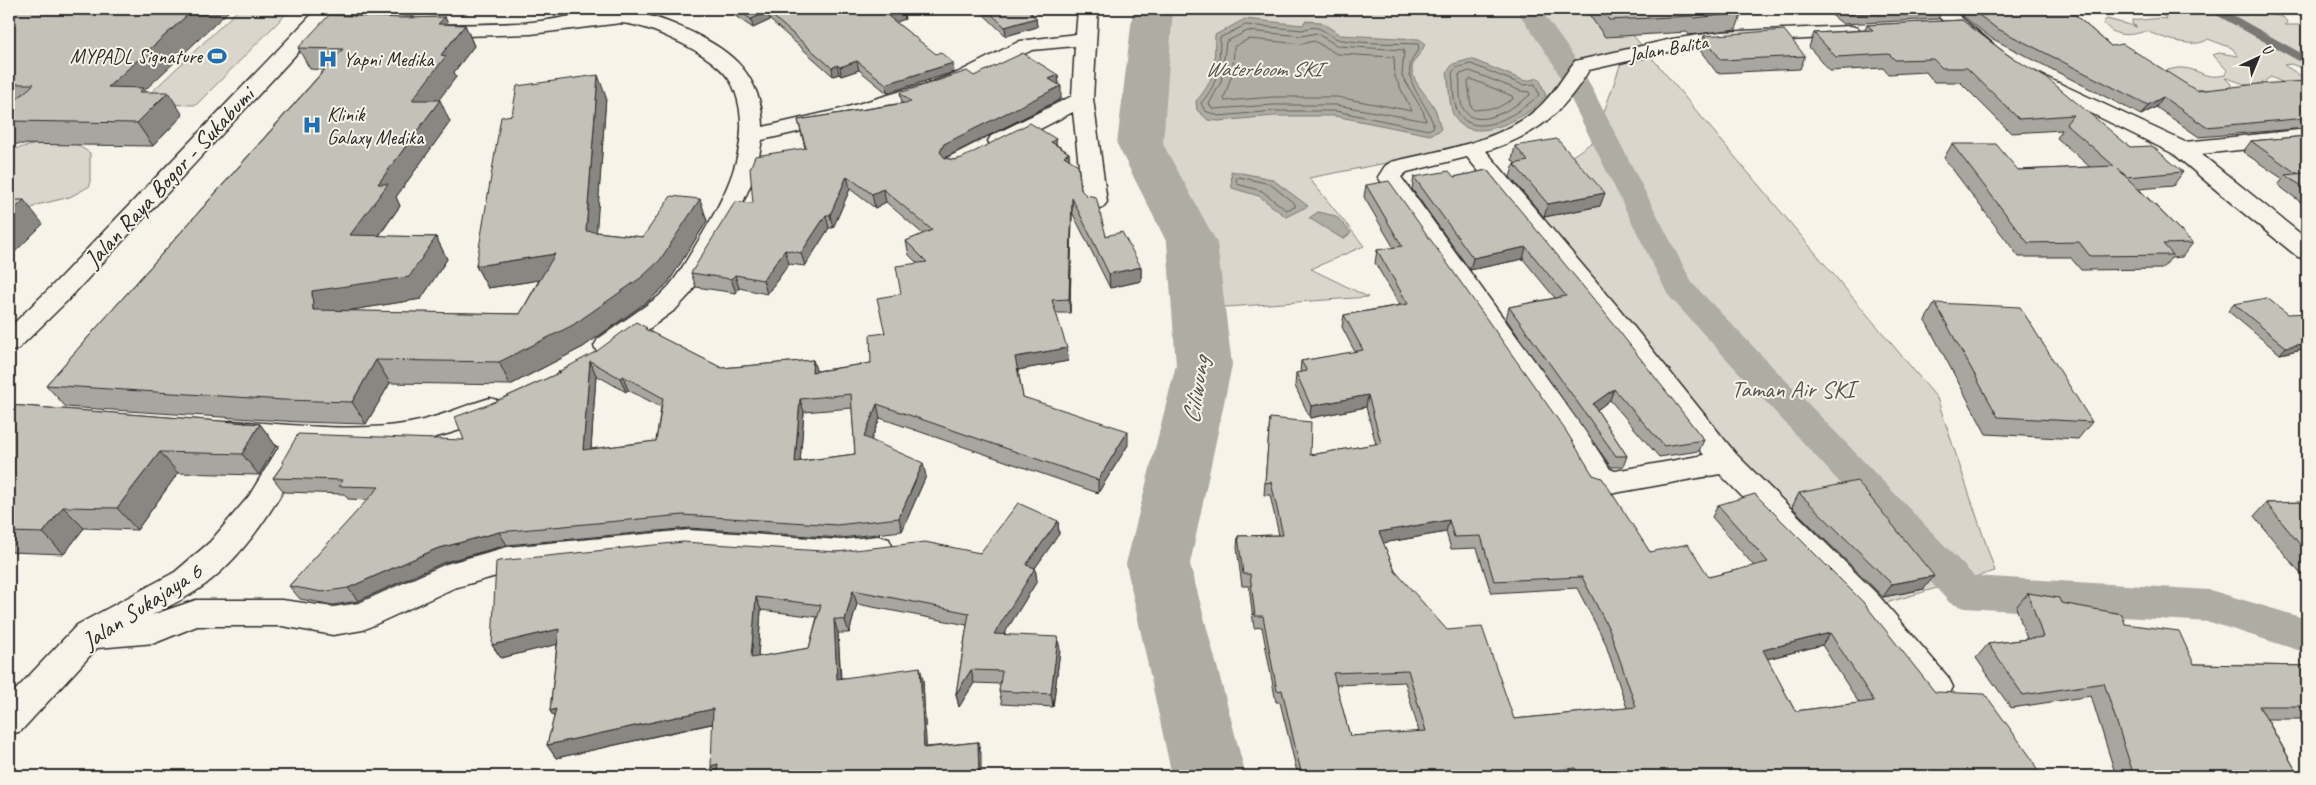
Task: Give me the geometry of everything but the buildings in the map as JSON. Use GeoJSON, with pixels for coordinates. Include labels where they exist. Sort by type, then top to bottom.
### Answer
{"type":"FeatureCollection","features":[{"type":"Feature","properties":{"kind":"main road"},"geometry":{"type":"LineString","coordinates":[[1088,9],[1082,99],[1095,202]]}},
{"type":"Feature","properties":{"kind":"main road"},"geometry":{"type":"LineString","coordinates":[[1940,9],[1958,26],[2008,63],[2061,92],[2182,149],[2244,202],[2307,251]]}},
{"type":"Feature","properties":{"kind":"main road"},"geometry":{"type":"LineString","coordinates":[[403,30],[531,28],[621,17],[634,18],[693,41],[721,57],[739,79],[748,94],[754,116],[750,156],[734,197],[712,239],[674,297],[585,360]]}},
{"type":"Feature","properties":{"kind":"main road","name":"Jalan Raya Bogor - Sukabumi"},"geometry":{"type":"LineString","coordinates":[[9,343],[58,295],[312,27],[334,18]]}},
{"type":"Feature","properties":{"kind":"main road"},"geometry":{"type":"LineString","coordinates":[[1928,27],[1958,26]]}},
{"type":"Feature","properties":{"kind":"main road","name":"Jalan Balita"},"geometry":{"type":"LineString","coordinates":[[1726,462],[1615,482],[1600,478],[1573,435],[1389,177],[1392,171],[1399,167],[1472,148],[1525,126],[1539,118],[1562,95],[1582,65],[1701,41],[1868,31]]}},
{"type":"Feature","properties":{"kind":"main road"},"geometry":{"type":"LineString","coordinates":[[753,136],[847,114],[939,86],[964,77],[1026,45],[1067,40],[1085,40]]}},
{"type":"Feature","properties":{"kind":"main road"},"geometry":{"type":"LineString","coordinates":[[980,151],[1082,99]]}},
{"type":"Feature","properties":{"kind":"main road"},"geometry":{"type":"LineString","coordinates":[[2182,149],[2307,136]]}},
{"type":"Feature","properties":{"kind":"main road"},"geometry":{"type":"LineString","coordinates":[[1472,148],[1608,312],[1726,462],[1867,604],[1936,687]]}},
{"type":"Feature","properties":{"kind":"main road"},"geometry":{"type":"LineString","coordinates":[[212,429],[299,435],[383,437],[437,428],[513,397]]}},
{"type":"Feature","properties":{"kind":"main road","name":"Jalan Sukajaya 6"},"geometry":{"type":"LineString","coordinates":[[9,720],[89,635],[186,581],[221,552],[260,504],[299,435]]}},
{"type":"Feature","properties":{"kind":"main road"},"geometry":{"type":"LineString","coordinates":[[89,635],[155,628],[196,613],[282,613],[333,622],[363,616],[446,576],[507,560],[559,554],[689,542],[842,552],[905,545]]}},
{"type":"Feature","properties":{"kind":"green space","name":"MYPADL Signature"},"geometry":{"type":"Polygon","coordinates":[[[239,9],[291,9],[196,105],[139,104],[239,9]]]}},
{"type":"Feature","properties":{"kind":"green space","name":"Taman Air SKI"},"geometry":{"type":"Polygon","coordinates":[[[1153,9],[1611,9],[1937,398],[1995,571],[1879,605],[1718,463],[1513,197],[1594,141],[1623,57],[1583,67],[1558,84],[1540,113],[1476,143],[1438,153],[1309,178],[1364,246],[1311,269],[1368,297],[1198,309],[1192,243],[1140,144],[1153,9]]]}},
{"type":"Feature","properties":{"kind":"green space"},"geometry":{"type":"Polygon","coordinates":[[[2155,9],[2266,9],[2264,13],[2283,17],[2287,22],[2285,25],[2298,25],[2307,29],[2307,70],[2291,64],[2284,65],[2306,79],[2301,86],[2286,84],[2271,77],[2263,82],[2252,85],[2225,78],[2231,84],[2230,90],[2181,89],[2164,78],[2166,70],[2180,68],[2212,76],[2225,75],[2227,70],[2213,55],[2219,53],[2238,56],[2232,48],[2208,39],[2202,42],[2186,43],[2146,31],[2128,35],[2112,31],[2103,22],[2107,19],[2137,27],[2132,24],[2132,20],[2167,19],[2155,9]]]}},
{"type":"Feature","properties":{"kind":"green space"},"geometry":{"type":"Polygon","coordinates":[[[51,141],[73,142],[90,153],[90,186],[70,197],[37,205],[9,223],[9,150],[51,141]]]}},
{"type":"Feature","properties":{"kind":"water","name":"Waterboom SKI"},"geometry":{"type":"Polygon","coordinates":[[[1245,19],[1303,25],[1305,21],[1321,22],[1340,35],[1419,39],[1425,43],[1412,66],[1413,76],[1436,111],[1441,130],[1430,135],[1335,116],[1274,116],[1219,121],[1208,120],[1197,110],[1196,101],[1211,78],[1214,62],[1215,35],[1245,19]]]}},
{"type":"Feature","properties":{"kind":"water"},"geometry":{"type":"Polygon","coordinates":[[[1471,59],[1525,81],[1539,78],[1546,96],[1531,110],[1510,122],[1488,129],[1477,130],[1468,128],[1459,123],[1453,114],[1447,72],[1453,64],[1471,59]]]}},
{"type":"Feature","properties":{"kind":"water"},"geometry":{"type":"Polygon","coordinates":[[[1231,171],[1272,179],[1308,206],[1286,217],[1259,196],[1232,188],[1231,171]]]}},
{"type":"Feature","properties":{"kind":"water"},"geometry":{"type":"Polygon","coordinates":[[[1318,212],[1336,216],[1351,233],[1343,239],[1309,218],[1318,212]]]}},
{"type":"Feature","properties":{"kind":"waterway","name":"Ciliwung"},"geometry":{"type":"LineString","coordinates":[[1153,9],[1140,144],[1192,243],[1204,365],[1158,564],[1209,776]]}},
{"type":"Feature","properties":{"kind":"waterway"},"geometry":{"type":"LineString","coordinates":[[1528,9],[1567,65],[1679,288],[1964,592],[2210,606],[2307,636]]}},
{"type":"Feature","properties":{"kind":"waterway"},"geometry":{"type":"LineString","coordinates":[[2214,9],[2307,61]]}},
{"type":"Feature","properties":{"kind":"place","name":"MYPADL Signature"},"geometry":{"type":"Point","coordinates":[217,56]}},
{"type":"Feature","properties":{"kind":"place","name":"Yapni Medika"},"geometry":{"type":"Point","coordinates":[328,59]}},
{"type":"Feature","properties":{"kind":"place","name":"Klinik Galaxy Medika"},"geometry":{"type":"Point","coordinates":[312,125]}}]}
